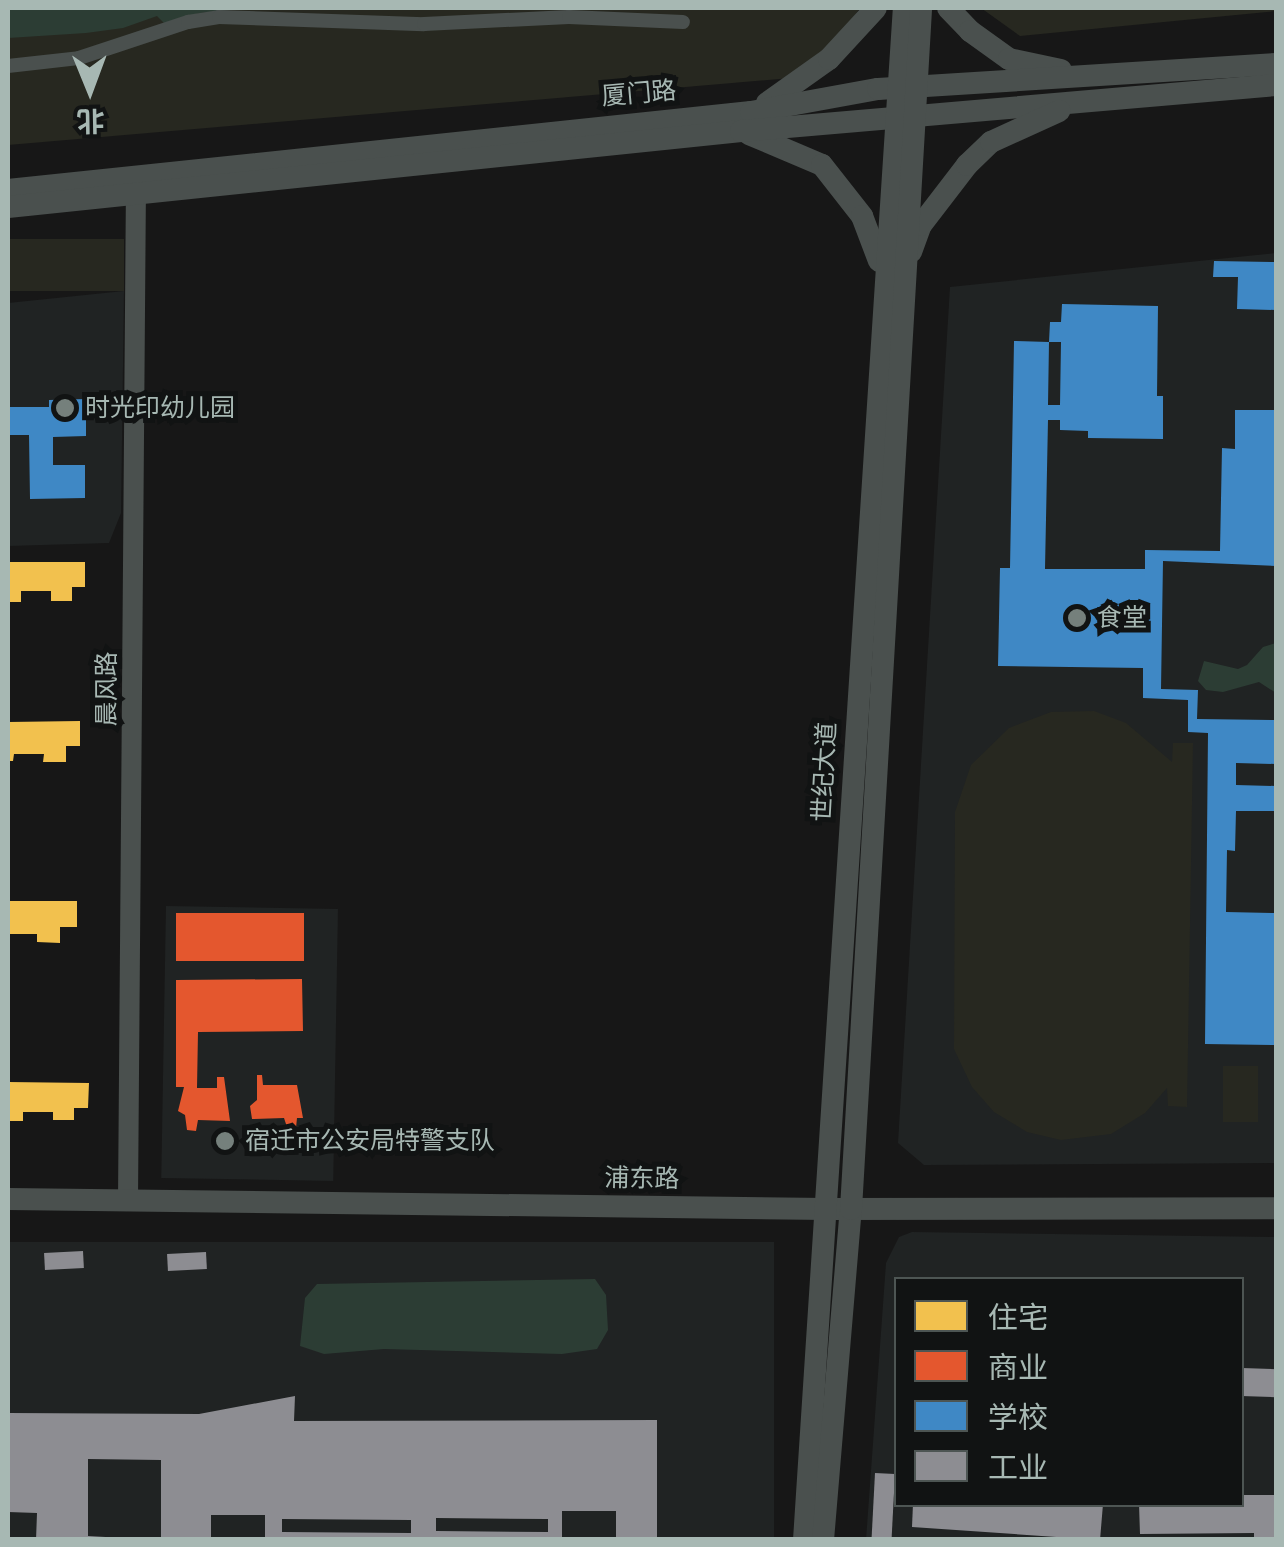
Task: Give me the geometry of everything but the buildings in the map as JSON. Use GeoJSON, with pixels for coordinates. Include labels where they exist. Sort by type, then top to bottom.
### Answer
{"type":"FeatureCollection","features":[{"type":"Feature","properties":{"kind":"street"},"geometry":{"type":"LineString","coordinates":[[876,8],[830,59],[746,121],[822,165],[862,216],[893,275]]}},
{"type":"Feature","properties":{"kind":"street","name":"世纪大道"},"geometry":{"type":"LineString","coordinates":[[904,8],[907,88]]}},
{"type":"Feature","properties":{"kind":"street","name":"世纪大道"},"geometry":{"type":"LineString","coordinates":[[824,1540],[838,1209],[893,275],[907,88],[921,8]]}},
{"type":"Feature","properties":{"kind":"street"},"geometry":{"type":"LineString","coordinates":[[948,8],[970,32],[1009,59],[1109,78]]}},
{"type":"Feature","properties":{"kind":"street"},"geometry":{"type":"LineString","coordinates":[[8,66],[79,58],[188,22],[219,18],[424,24],[569,17],[683,22]]}},
{"type":"Feature","properties":{"kind":"street","name":"厦门路"},"geometry":{"type":"LineString","coordinates":[[746,121],[907,88],[1109,78],[1276,64]]}},
{"type":"Feature","properties":{"kind":"street","name":"厦门路"},"geometry":{"type":"LineString","coordinates":[[8,207],[136,186],[746,121],[905,116],[1276,85]]}},
{"type":"Feature","properties":{"kind":"street"},"geometry":{"type":"LineString","coordinates":[[893,275],[948,186],[982,150],[1028,122],[1090,100]]}},
{"type":"Feature","properties":{"kind":"street","name":"厦门路"},"geometry":{"type":"LineString","coordinates":[[8,190],[136,186]]}},
{"type":"Feature","properties":{"kind":"street","name":"晨风路"},"geometry":{"type":"LineString","coordinates":[[128,1202],[136,186]]}},
{"type":"Feature","properties":{"kind":"street","name":"浦东路"},"geometry":{"type":"LineString","coordinates":[[8,1200],[838,1209],[1276,1208]]}},
{"type":"Feature","properties":{"kind":"street","name":"世纪大道"},"geometry":{"type":"LineString","coordinates":[[804,1540],[838,1209]]}},
{"type":"Feature","properties":{"kind":"shaded area"},"geometry":{"type":"Polygon","coordinates":[[[8,8],[860,8],[831,48],[791,78],[8,145],[8,8]]]}},
{"type":"Feature","properties":{"kind":"shaded area"},"geometry":{"type":"Polygon","coordinates":[[[8,8],[250,8],[200,13],[164,23],[157,16],[123,28],[86,33],[8,38],[8,8]]]}},
{"type":"Feature","properties":{"kind":"shaded area"},"geometry":{"type":"Polygon","coordinates":[[[981,8],[1276,8],[1276,11],[1020,36],[981,8]]]}},
{"type":"Feature","properties":{"kind":"shaded area"},"geometry":{"type":"Polygon","coordinates":[[[8,239],[124,239],[124,291],[8,291],[8,239]]]}},
{"type":"Feature","properties":{"kind":"shaded area"},"geometry":{"type":"Polygon","coordinates":[[[1276,253],[1276,1163],[924,1165],[898,1143],[950,287],[1276,253]]]}},
{"type":"Feature","properties":{"kind":"shaded area","name":"时光印幼儿园"},"geometry":{"type":"Polygon","coordinates":[[[124,291],[121,513],[109,543],[8,546],[8,303],[124,291]]]}},
{"type":"Feature","properties":{"kind":"shaded area"},"geometry":{"type":"Polygon","coordinates":[[[1276,643],[1276,693],[1259,682],[1223,692],[1206,690],[1198,681],[1204,661],[1238,669],[1263,647],[1276,643]]]}},
{"type":"Feature","properties":{"kind":"shaded area"},"geometry":{"type":"Polygon","coordinates":[[[1094,711],[1126,723],[1172,762],[1173,743],[1193,743],[1187,1107],[1168,1106],[1167,1088],[1145,1113],[1111,1134],[1061,1140],[1027,1132],[994,1112],[972,1087],[954,1049],[955,812],[971,765],[1009,728],[1051,712],[1094,711]]]}},
{"type":"Feature","properties":{"kind":"shaded area"},"geometry":{"type":"Polygon","coordinates":[[[166,906],[338,909],[333,1181],[161,1178],[166,906]]]}},
{"type":"Feature","properties":{"kind":"shaded area"},"geometry":{"type":"Polygon","coordinates":[[[1223,1066],[1258,1066],[1258,1122],[1223,1122],[1223,1066]]]}},
{"type":"Feature","properties":{"kind":"shaded area"},"geometry":{"type":"Polygon","coordinates":[[[912,1232],[1276,1237],[1276,1539],[866,1540],[886,1263],[899,1237],[912,1232]]]}},
{"type":"Feature","properties":{"kind":"shaded area"},"geometry":{"type":"Polygon","coordinates":[[[8,1242],[774,1242],[774,1540],[8,1540],[8,1242]]]}},
{"type":"Feature","properties":{"kind":"shaded area"},"geometry":{"type":"Polygon","coordinates":[[[595,1279],[606,1295],[608,1330],[597,1349],[562,1354],[384,1349],[324,1354],[300,1346],[305,1298],[317,1284],[595,1279]]]}},
{"type":"Feature","properties":{"kind":"place","name":"时光印幼儿园"},"geometry":{"type":"Point","coordinates":[65,408]}},
{"type":"Feature","properties":{"kind":"place","name":"食堂"},"geometry":{"type":"Point","coordinates":[1077,618]}},
{"type":"Feature","properties":{"kind":"place","name":"宿迁市公安局特警支队"},"geometry":{"type":"Point","coordinates":[225,1141]}}]}
